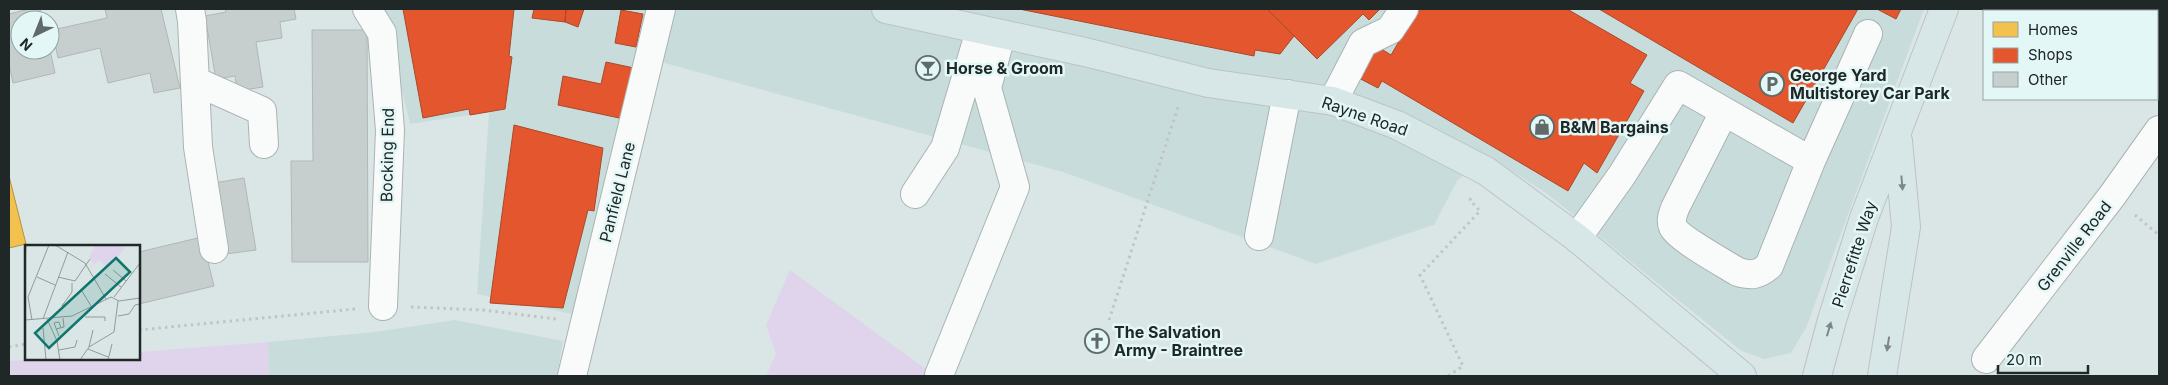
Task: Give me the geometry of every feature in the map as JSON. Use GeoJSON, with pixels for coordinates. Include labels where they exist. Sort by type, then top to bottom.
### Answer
{"type":"FeatureCollection","features":[{"type":"Feature","properties":{"kind":"main road","name":"Rayne Road"},"geometry":{"type":"LineString","coordinates":[[886,9],[1188,78],[1333,101],[1397,125],[1486,171],[1577,238],[1742,376]]}},
{"type":"Feature","properties":{"kind":"main road","name":"Pierrefitte Way"},"geometry":{"type":"LineString","coordinates":[[1817,376],[1832,320],[1864,218],[1898,134],[1944,9]]}},
{"type":"Feature","properties":{"kind":"main road","name":"Pierrefitte Way"},"geometry":{"type":"LineString","coordinates":[[1882,376],[1906,228],[1898,134]]}},
{"type":"Feature","properties":{"kind":"street"},"geometry":{"type":"LineString","coordinates":[[190,9],[198,147],[214,249]]}},
{"type":"Feature","properties":{"kind":"street","name":"Bocking End"},"geometry":{"type":"LineString","coordinates":[[367,9],[382,33],[390,130],[383,306]]}},
{"type":"Feature","properties":{"kind":"street","name":"Panfield Lane"},"geometry":{"type":"LineString","coordinates":[[572,376],[662,9]]}},
{"type":"Feature","properties":{"kind":"street"},"geometry":{"type":"LineString","coordinates":[[1333,101],[1363,43],[1390,30],[1404,9]]}},
{"type":"Feature","properties":{"kind":"street"},"geometry":{"type":"LineString","coordinates":[[915,194],[945,148],[991,33]]}},
{"type":"Feature","properties":{"kind":"street"},"geometry":{"type":"LineString","coordinates":[[939,375],[1015,187],[987,88],[991,33]]}},
{"type":"Feature","properties":{"kind":"street"},"geometry":{"type":"LineString","coordinates":[[1724,112],[1671,218],[1673,228],[1681,236],[1738,272],[1748,275],[1760,274],[1769,266],[1811,161],[1868,34]]}},
{"type":"Feature","properties":{"kind":"street"},"geometry":{"type":"LineString","coordinates":[[195,81],[262,111],[264,144]]}},
{"type":"Feature","properties":{"kind":"street"},"geometry":{"type":"LineString","coordinates":[[1577,238],[1622,175],[1678,85],[1811,161]]}},
{"type":"Feature","properties":{"kind":"street"},"geometry":{"type":"LineString","coordinates":[[1259,236],[1287,94]]}},
{"type":"Feature","properties":{"kind":"street","name":"Grenville Road"},"geometry":{"type":"LineString","coordinates":[[1986,359],[2112,196],[2159,130]]}},
{"type":"Feature","properties":{"kind":"path"},"geometry":{"type":"LineString","coordinates":[[1109,320],[1188,78]]}},
{"type":"Feature","properties":{"kind":"path"},"geometry":{"type":"LineString","coordinates":[[1448,376],[1462,366],[1420,275],[1480,211],[1470,200],[1486,171]]}},
{"type":"Feature","properties":{"kind":"path"},"geometry":{"type":"LineString","coordinates":[[9,346],[25,344]]}},
{"type":"Feature","properties":{"kind":"shaded area"},"geometry":{"type":"Polygon","coordinates":[[[382,9],[1924,9],[1806,328],[1791,353],[1764,359],[1740,350],[1546,193],[1487,155],[1457,181],[1434,225],[1316,264],[1063,172],[639,56],[581,316],[477,294],[489,112],[410,124],[382,9]]]}},
{"type":"Feature","properties":{"kind":"shaded area"},"geometry":{"type":"Polygon","coordinates":[[[790,270],[935,376],[766,376],[776,354],[766,325],[790,270]]]}},
{"type":"Feature","properties":{"kind":"shaded area"},"geometry":{"type":"Polygon","coordinates":[[[455,320],[563,341],[557,376],[269,376],[268,342],[375,332],[455,320]]]}},
{"type":"Feature","properties":{"kind":"shaded area"},"geometry":{"type":"Polygon","coordinates":[[[268,342],[269,376],[9,376],[9,361],[140,360],[140,352],[268,342]]]}},
{"type":"Feature","properties":{"kind":"building: Homes"},"geometry":{"type":"Polygon","coordinates":[[[9,176],[26,244],[9,248],[9,176]]]}},
{"type":"Feature","properties":{"kind":"building: Shops"},"geometry":{"type":"Polygon","coordinates":[[[403,9],[514,9],[509,56],[512,57],[505,109],[470,115],[469,109],[423,118],[403,9]]]}},
{"type":"Feature","properties":{"kind":"building: Shops"},"geometry":{"type":"Polygon","coordinates":[[[534,9],[566,9],[565,22],[532,18],[534,9]]]}},
{"type":"Feature","properties":{"kind":"building: Shops"},"geometry":{"type":"Polygon","coordinates":[[[566,9],[584,9],[578,27],[565,22],[566,9]]]}},
{"type":"Feature","properties":{"kind":"building: Shops"},"geometry":{"type":"Polygon","coordinates":[[[1019,9],[1267,9],[1294,36],[1280,54],[1255,50],[1254,56],[1019,9]]]}},
{"type":"Feature","properties":{"kind":"building: Shops"},"geometry":{"type":"Polygon","coordinates":[[[1267,9],[1380,9],[1369,20],[1363,14],[1317,59],[1267,9]]]}},
{"type":"Feature","properties":{"kind":"building: Shops","name":"B&M Bargains"},"geometry":{"type":"Polygon","coordinates":[[[1418,9],[1567,9],[1647,55],[1630,83],[1644,91],[1597,173],[1584,163],[1568,191],[1382,81],[1378,88],[1351,74],[1370,42],[1391,55],[1418,9]]]}},
{"type":"Feature","properties":{"kind":"building: Shops","name":"George Yard Multistorey Car Park"},"geometry":{"type":"Polygon","coordinates":[[[1599,9],[1858,9],[1793,123],[1599,9]]]}},
{"type":"Feature","properties":{"kind":"building: Shops","name":"George Yard Multistorey Car Park"},"geometry":{"type":"Polygon","coordinates":[[[1877,9],[1901,9],[1896,19],[1877,9]]]}},
{"type":"Feature","properties":{"kind":"building: Shops"},"geometry":{"type":"Polygon","coordinates":[[[621,10],[643,14],[636,47],[615,43],[621,10]]]}},
{"type":"Feature","properties":{"kind":"building: Shops"},"geometry":{"type":"Polygon","coordinates":[[[606,62],[634,68],[624,119],[558,105],[563,76],[601,84],[606,62]]]}},
{"type":"Feature","properties":{"kind":"building: Shops"},"geometry":{"type":"Polygon","coordinates":[[[514,125],[603,148],[594,211],[588,210],[563,308],[490,303],[514,125]]]}},
{"type":"Feature","properties":{"kind":"building: Other"},"geometry":{"type":"Polygon","coordinates":[[[105,9],[161,9],[180,88],[154,93],[150,73],[108,83],[100,48],[60,58],[60,28],[107,18],[105,9]]]}},
{"type":"Feature","properties":{"kind":"building: Other"},"geometry":{"type":"Polygon","coordinates":[[[225,9],[294,9],[296,19],[280,22],[282,38],[256,42],[263,87],[237,91],[235,76],[216,79],[205,16],[226,12],[225,9]]]}},
{"type":"Feature","properties":{"kind":"building: Other"},"geometry":{"type":"Polygon","coordinates":[[[9,14],[10,60],[52,60],[55,73],[13,83],[9,64],[9,14]]]}},
{"type":"Feature","properties":{"kind":"building: Other"},"geometry":{"type":"Polygon","coordinates":[[[312,30],[367,30],[368,262],[292,262],[291,161],[313,161],[312,30]]]}},
{"type":"Feature","properties":{"kind":"building: Other"},"geometry":{"type":"Polygon","coordinates":[[[244,178],[256,250],[226,254],[214,183],[244,178]]]}},
{"type":"Feature","properties":{"kind":"building: Other"},"geometry":{"type":"Polygon","coordinates":[[[202,237],[214,286],[140,304],[140,252],[202,237]]]}},
{"type":"Feature","properties":{"kind":"place","name":"Horse & Groom"},"geometry":{"type":"Point","coordinates":[928,68]}},
{"type":"Feature","properties":{"kind":"place","name":"George Yard Multistorey Car Park"},"geometry":{"type":"Point","coordinates":[1772,84]}},
{"type":"Feature","properties":{"kind":"place","name":"B&M Bargains"},"geometry":{"type":"Point","coordinates":[1542,127]}},
{"type":"Feature","properties":{"kind":"place","name":"The Salvation Army - Braintree"},"geometry":{"type":"Point","coordinates":[1097,341]}}]}
